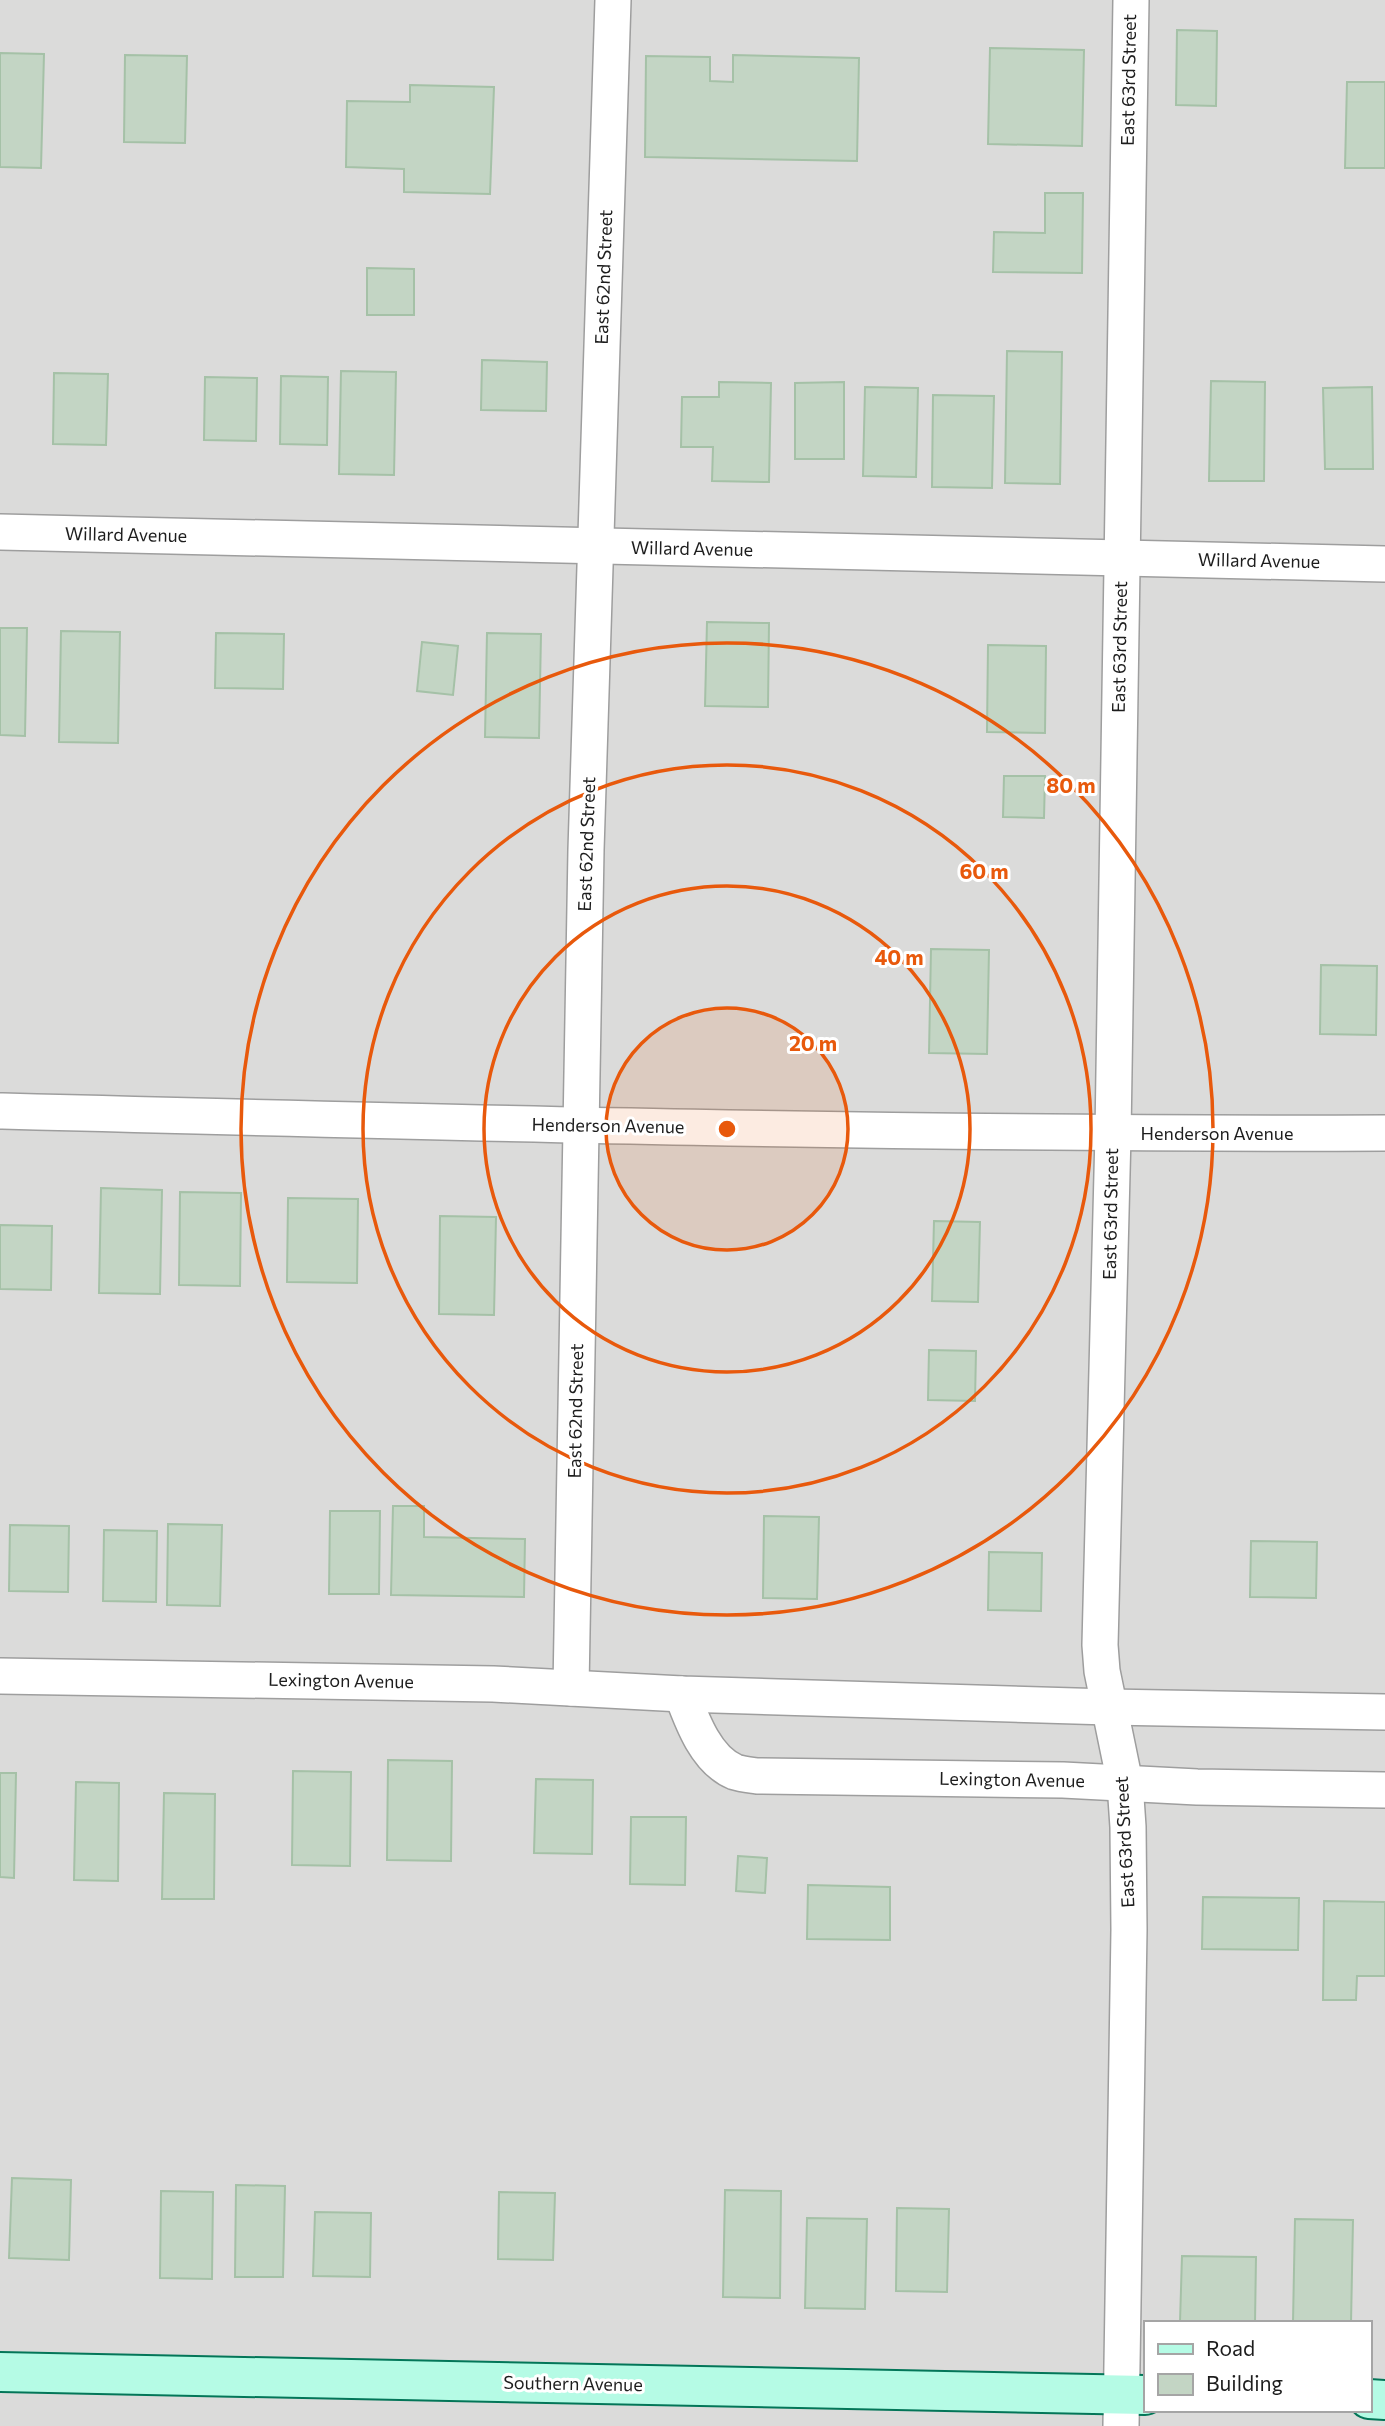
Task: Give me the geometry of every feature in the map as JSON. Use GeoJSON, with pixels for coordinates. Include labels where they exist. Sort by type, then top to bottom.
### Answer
{"type":"FeatureCollection","features":[{"type":"Feature","properties":{"kind":"street","name":"East 62nd Street"},"geometry":{"type":"LineString","coordinates":[[572,1688],[586,850],[613,0]]}},
{"type":"Feature","properties":{"kind":"street","name":"East 63rd Street"},"geometry":{"type":"LineString","coordinates":[[1129,2405],[1128,1828],[1125,1783],[1102,1671],[1100,1646],[1113,1134],[1131,0]]}},
{"type":"Feature","properties":{"kind":"street","name":"Willard Avenue"},"geometry":{"type":"LineString","coordinates":[[0,532],[1385,564]]}},
{"type":"Feature","properties":{"kind":"street","name":"Henderson Avenue"},"geometry":{"type":"LineString","coordinates":[[0,1111],[1113,1134],[1385,1133]]}},
{"type":"Feature","properties":{"kind":"street","name":"Lexington Avenue"},"geometry":{"type":"LineString","coordinates":[[0,1676],[480,1684],[682,1694],[1385,1712]]}},
{"type":"Feature","properties":{"kind":"street","name":"Lexington Avenue"},"geometry":{"type":"LineString","coordinates":[[682,1694],[692,1721],[716,1758],[734,1772],[757,1776],[1063,1780],[1197,1787],[1385,1790]]}},
{"type":"Feature","properties":{"kind":"street","name":"Southern Avenue"},"geometry":{"type":"LineString","coordinates":[[0,2372],[1129,2405]]}},
{"type":"Feature","properties":{"kind":"shaded area"},"geometry":{"type":"Polygon","coordinates":[[[0,0],[1385,0],[1385,2426],[0,2426],[0,0]]]}},
{"type":"Feature","properties":{"kind":"building"},"geometry":{"type":"Polygon","coordinates":[[[1177,30],[1217,31],[1216,106],[1176,105],[1177,30]]]}},
{"type":"Feature","properties":{"kind":"building"},"geometry":{"type":"Polygon","coordinates":[[[990,48],[1084,50],[1082,146],[988,144],[990,48]]]}},
{"type":"Feature","properties":{"kind":"building"},"geometry":{"type":"Polygon","coordinates":[[[0,53],[44,54],[41,168],[0,167],[0,53]]]}},
{"type":"Feature","properties":{"kind":"building"},"geometry":{"type":"Polygon","coordinates":[[[125,55],[187,56],[185,143],[124,142],[125,55]]]}},
{"type":"Feature","properties":{"kind":"building"},"geometry":{"type":"Polygon","coordinates":[[[733,55],[859,58],[857,161],[645,157],[646,56],[710,57],[710,81],[733,82],[733,55]]]}},
{"type":"Feature","properties":{"kind":"building"},"geometry":{"type":"Polygon","coordinates":[[[1347,82],[1385,82],[1385,168],[1345,168],[1347,82]]]}},
{"type":"Feature","properties":{"kind":"building"},"geometry":{"type":"Polygon","coordinates":[[[410,85],[494,87],[490,194],[404,192],[404,169],[346,167],[347,101],[410,102],[410,85]]]}},
{"type":"Feature","properties":{"kind":"building"},"geometry":{"type":"Polygon","coordinates":[[[1045,193],[1083,193],[1082,273],[993,272],[994,232],[1045,233],[1045,193]]]}},
{"type":"Feature","properties":{"kind":"building"},"geometry":{"type":"Polygon","coordinates":[[[367,268],[414,269],[414,315],[367,315],[367,268]]]}},
{"type":"Feature","properties":{"kind":"building"},"geometry":{"type":"Polygon","coordinates":[[[1007,351],[1062,352],[1060,484],[1005,483],[1007,351]]]}},
{"type":"Feature","properties":{"kind":"building"},"geometry":{"type":"Polygon","coordinates":[[[482,360],[547,362],[546,411],[481,410],[482,360]]]}},
{"type":"Feature","properties":{"kind":"building"},"geometry":{"type":"Polygon","coordinates":[[[341,371],[396,372],[394,475],[339,474],[341,371]]]}},
{"type":"Feature","properties":{"kind":"building"},"geometry":{"type":"Polygon","coordinates":[[[54,373],[108,374],[106,445],[53,444],[54,373]]]}},
{"type":"Feature","properties":{"kind":"building"},"geometry":{"type":"Polygon","coordinates":[[[281,376],[328,377],[327,445],[280,444],[281,376]]]}},
{"type":"Feature","properties":{"kind":"building"},"geometry":{"type":"Polygon","coordinates":[[[205,377],[257,378],[256,441],[204,440],[205,377]]]}},
{"type":"Feature","properties":{"kind":"building"},"geometry":{"type":"Polygon","coordinates":[[[1211,381],[1265,382],[1264,481],[1209,481],[1211,381]]]}},
{"type":"Feature","properties":{"kind":"building"},"geometry":{"type":"Polygon","coordinates":[[[719,382],[771,383],[769,482],[712,481],[713,447],[681,447],[682,397],[719,397],[719,382]]]}},
{"type":"Feature","properties":{"kind":"building"},"geometry":{"type":"Polygon","coordinates":[[[844,382],[844,459],[795,459],[795,383],[844,382]]]}},
{"type":"Feature","properties":{"kind":"building"},"geometry":{"type":"Polygon","coordinates":[[[865,387],[918,388],[916,477],[863,476],[865,387]]]}},
{"type":"Feature","properties":{"kind":"building"},"geometry":{"type":"Polygon","coordinates":[[[1372,387],[1373,469],[1325,469],[1323,388],[1372,387]]]}},
{"type":"Feature","properties":{"kind":"building"},"geometry":{"type":"Polygon","coordinates":[[[933,395],[994,396],[992,488],[932,487],[933,395]]]}},
{"type":"Feature","properties":{"kind":"building"},"geometry":{"type":"Polygon","coordinates":[[[707,622],[769,623],[768,707],[705,706],[707,622]]]}},
{"type":"Feature","properties":{"kind":"building"},"geometry":{"type":"Polygon","coordinates":[[[0,628],[27,628],[25,736],[0,735],[0,628]]]}},
{"type":"Feature","properties":{"kind":"building"},"geometry":{"type":"Polygon","coordinates":[[[61,631],[120,632],[118,743],[59,742],[61,631]]]}},
{"type":"Feature","properties":{"kind":"building"},"geometry":{"type":"Polygon","coordinates":[[[216,633],[284,634],[283,689],[215,688],[216,633]]]}},
{"type":"Feature","properties":{"kind":"building"},"geometry":{"type":"Polygon","coordinates":[[[487,633],[541,634],[539,738],[485,737],[487,633]]]}},
{"type":"Feature","properties":{"kind":"building"},"geometry":{"type":"Polygon","coordinates":[[[422,642],[458,646],[453,695],[417,691],[422,642]]]}},
{"type":"Feature","properties":{"kind":"building"},"geometry":{"type":"Polygon","coordinates":[[[988,645],[1046,646],[1045,733],[987,732],[988,645]]]}},
{"type":"Feature","properties":{"kind":"building"},"geometry":{"type":"Polygon","coordinates":[[[1004,776],[1045,776],[1044,818],[1003,817],[1004,776]]]}},
{"type":"Feature","properties":{"kind":"building"},"geometry":{"type":"Polygon","coordinates":[[[931,949],[989,950],[987,1054],[929,1053],[931,949]]]}},
{"type":"Feature","properties":{"kind":"building"},"geometry":{"type":"Polygon","coordinates":[[[1321,965],[1377,966],[1376,1035],[1320,1034],[1321,965]]]}},
{"type":"Feature","properties":{"kind":"building"},"geometry":{"type":"Polygon","coordinates":[[[101,1188],[162,1190],[160,1294],[99,1293],[101,1188]]]}},
{"type":"Feature","properties":{"kind":"building"},"geometry":{"type":"Polygon","coordinates":[[[180,1192],[241,1193],[240,1286],[179,1285],[180,1192]]]}},
{"type":"Feature","properties":{"kind":"building"},"geometry":{"type":"Polygon","coordinates":[[[288,1198],[358,1199],[357,1283],[287,1282],[288,1198]]]}},
{"type":"Feature","properties":{"kind":"building"},"geometry":{"type":"Polygon","coordinates":[[[440,1216],[496,1217],[494,1315],[439,1314],[440,1216]]]}},
{"type":"Feature","properties":{"kind":"building"},"geometry":{"type":"Polygon","coordinates":[[[934,1221],[980,1222],[978,1302],[932,1301],[934,1221]]]}},
{"type":"Feature","properties":{"kind":"building"},"geometry":{"type":"Polygon","coordinates":[[[0,1225],[52,1226],[51,1290],[0,1289],[0,1225]]]}},
{"type":"Feature","properties":{"kind":"building"},"geometry":{"type":"Polygon","coordinates":[[[929,1350],[976,1351],[975,1401],[928,1400],[929,1350]]]}},
{"type":"Feature","properties":{"kind":"building"},"geometry":{"type":"Polygon","coordinates":[[[393,1506],[424,1506],[424,1537],[525,1539],[524,1597],[391,1595],[393,1506]]]}},
{"type":"Feature","properties":{"kind":"building"},"geometry":{"type":"Polygon","coordinates":[[[330,1511],[380,1511],[379,1594],[329,1594],[330,1511]]]}},
{"type":"Feature","properties":{"kind":"building"},"geometry":{"type":"Polygon","coordinates":[[[764,1516],[819,1517],[817,1599],[763,1598],[764,1516]]]}},
{"type":"Feature","properties":{"kind":"building"},"geometry":{"type":"Polygon","coordinates":[[[168,1524],[222,1525],[220,1606],[167,1605],[168,1524]]]}},
{"type":"Feature","properties":{"kind":"building"},"geometry":{"type":"Polygon","coordinates":[[[10,1525],[69,1526],[68,1592],[9,1591],[10,1525]]]}},
{"type":"Feature","properties":{"kind":"building"},"geometry":{"type":"Polygon","coordinates":[[[104,1530],[157,1531],[156,1602],[103,1601],[104,1530]]]}},
{"type":"Feature","properties":{"kind":"building"},"geometry":{"type":"Polygon","coordinates":[[[1251,1541],[1317,1542],[1316,1598],[1250,1597],[1251,1541]]]}},
{"type":"Feature","properties":{"kind":"building"},"geometry":{"type":"Polygon","coordinates":[[[989,1552],[1042,1553],[1041,1611],[988,1610],[989,1552]]]}},
{"type":"Feature","properties":{"kind":"building"},"geometry":{"type":"Polygon","coordinates":[[[388,1760],[452,1761],[451,1861],[387,1860],[388,1760]]]}},
{"type":"Feature","properties":{"kind":"building"},"geometry":{"type":"Polygon","coordinates":[[[293,1771],[351,1772],[350,1866],[292,1865],[293,1771]]]}},
{"type":"Feature","properties":{"kind":"building"},"geometry":{"type":"Polygon","coordinates":[[[0,1773],[16,1773],[14,1878],[0,1877],[0,1773]]]}},
{"type":"Feature","properties":{"kind":"building"},"geometry":{"type":"Polygon","coordinates":[[[536,1779],[593,1780],[592,1854],[534,1853],[536,1779]]]}},
{"type":"Feature","properties":{"kind":"building"},"geometry":{"type":"Polygon","coordinates":[[[76,1782],[119,1783],[118,1881],[74,1880],[76,1782]]]}},
{"type":"Feature","properties":{"kind":"building"},"geometry":{"type":"Polygon","coordinates":[[[164,1793],[215,1794],[214,1899],[162,1899],[164,1793]]]}},
{"type":"Feature","properties":{"kind":"building"},"geometry":{"type":"Polygon","coordinates":[[[631,1817],[686,1817],[685,1885],[630,1884],[631,1817]]]}},
{"type":"Feature","properties":{"kind":"building"},"geometry":{"type":"Polygon","coordinates":[[[738,1856],[767,1858],[765,1893],[736,1891],[738,1856]]]}},
{"type":"Feature","properties":{"kind":"building"},"geometry":{"type":"Polygon","coordinates":[[[808,1885],[890,1887],[890,1940],[807,1939],[808,1885]]]}},
{"type":"Feature","properties":{"kind":"building"},"geometry":{"type":"Polygon","coordinates":[[[1203,1897],[1299,1898],[1298,1950],[1202,1949],[1203,1897]]]}},
{"type":"Feature","properties":{"kind":"building"},"geometry":{"type":"Polygon","coordinates":[[[1324,1901],[1385,1902],[1385,1976],[1357,1976],[1356,2000],[1323,2000],[1324,1901]]]}},
{"type":"Feature","properties":{"kind":"building"},"geometry":{"type":"Polygon","coordinates":[[[12,2178],[71,2180],[69,2260],[9,2258],[12,2178]]]}},
{"type":"Feature","properties":{"kind":"building"},"geometry":{"type":"Polygon","coordinates":[[[236,2185],[285,2186],[283,2277],[235,2277],[236,2185]]]}},
{"type":"Feature","properties":{"kind":"building"},"geometry":{"type":"Polygon","coordinates":[[[725,2190],[781,2191],[780,2298],[723,2297],[725,2190]]]}},
{"type":"Feature","properties":{"kind":"building"},"geometry":{"type":"Polygon","coordinates":[[[161,2191],[213,2192],[212,2279],[160,2278],[161,2191]]]}},
{"type":"Feature","properties":{"kind":"building"},"geometry":{"type":"Polygon","coordinates":[[[499,2192],[555,2193],[553,2260],[498,2259],[499,2192]]]}},
{"type":"Feature","properties":{"kind":"building"},"geometry":{"type":"Polygon","coordinates":[[[897,2208],[949,2209],[947,2292],[896,2291],[897,2208]]]}},
{"type":"Feature","properties":{"kind":"building"},"geometry":{"type":"Polygon","coordinates":[[[315,2212],[371,2213],[370,2277],[313,2276],[315,2212]]]}},
{"type":"Feature","properties":{"kind":"building"},"geometry":{"type":"Polygon","coordinates":[[[807,2218],[867,2219],[865,2309],[805,2308],[807,2218]]]}},
{"type":"Feature","properties":{"kind":"building"},"geometry":{"type":"Polygon","coordinates":[[[1295,2219],[1353,2220],[1351,2321],[1293,2321],[1295,2219]]]}},
{"type":"Feature","properties":{"kind":"building"},"geometry":{"type":"Polygon","coordinates":[[[1182,2256],[1256,2257],[1255,2321],[1180,2321],[1182,2256]]]}}]}
